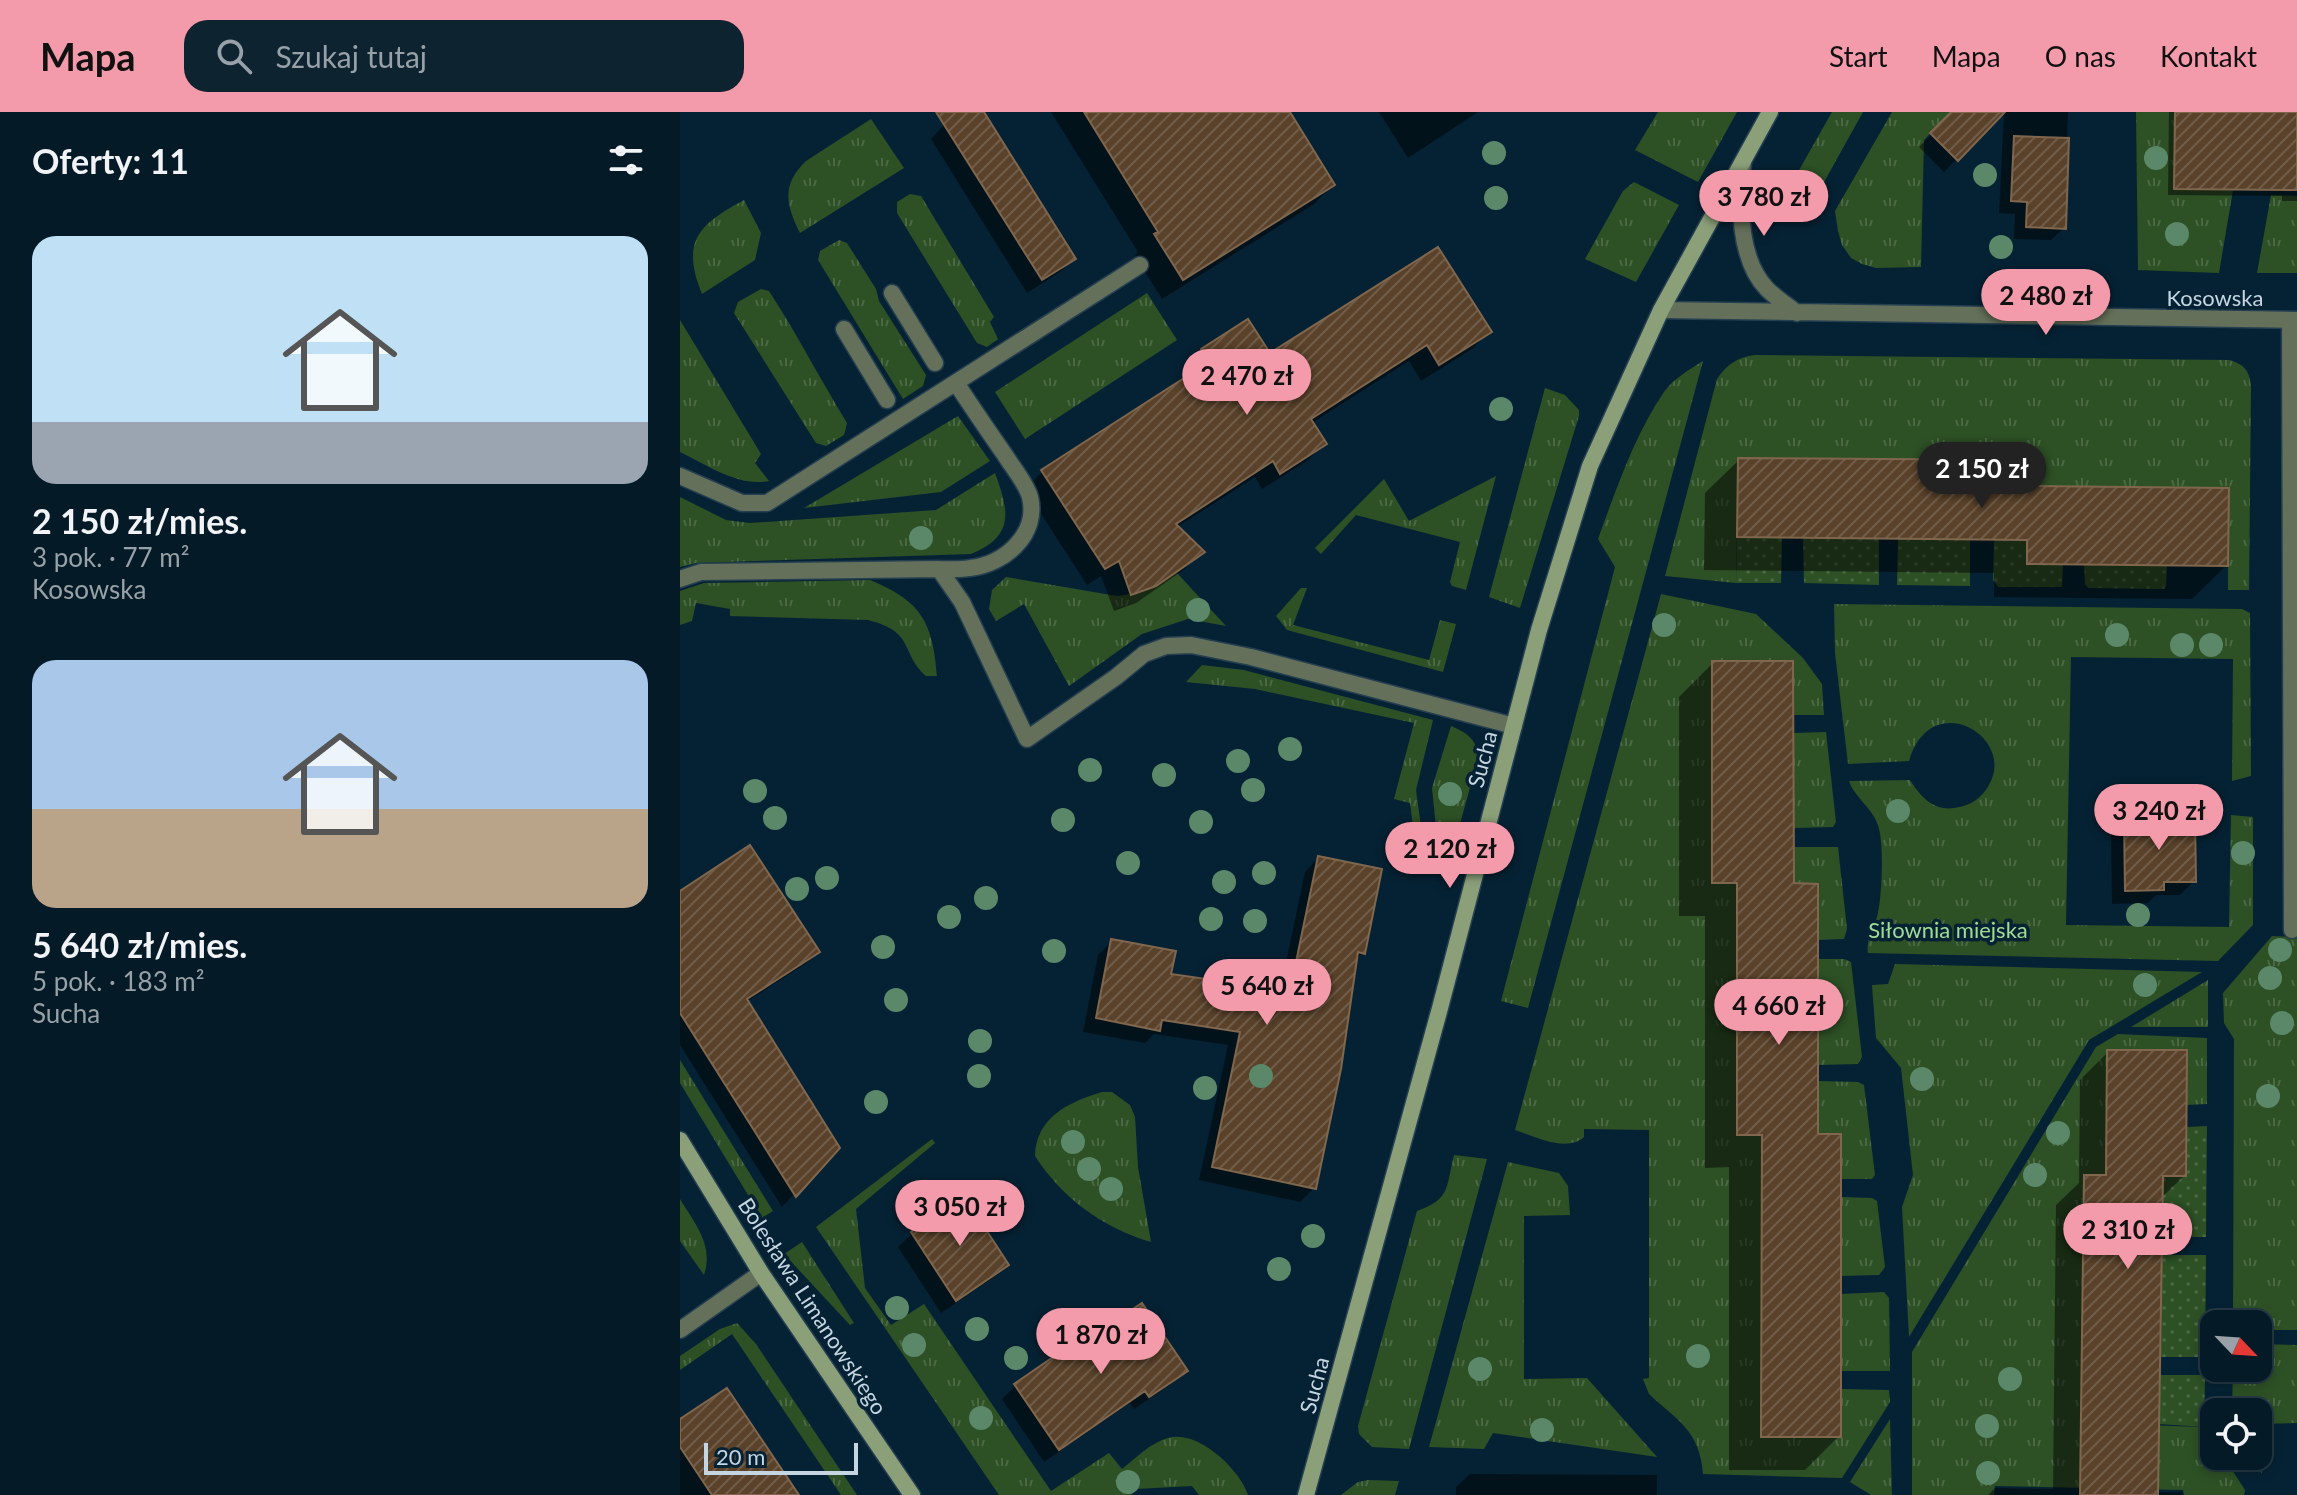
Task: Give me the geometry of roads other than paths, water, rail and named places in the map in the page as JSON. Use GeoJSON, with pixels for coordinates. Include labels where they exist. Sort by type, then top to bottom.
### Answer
{"type":"FeatureCollection","features":[{"type":"Feature","properties":{"kind":"street","name":"Sucha"},"geometry":{"type":"LineString","coordinates":[[1306,1495],[1444,993],[1539,630],[1590,466],[1661,310],[1770,112]]}},
{"type":"Feature","properties":{"kind":"street"},"geometry":{"type":"LineString","coordinates":[[1743,160],[1740,210],[1744,241],[1766,288],[1797,313]]}},
{"type":"Feature","properties":{"kind":"street"},"geometry":{"type":"LineString","coordinates":[[680,476],[742,503],[767,503],[1140,265]]}},
{"type":"Feature","properties":{"kind":"street"},"geometry":{"type":"LineString","coordinates":[[892,293],[935,363]]}},
{"type":"Feature","properties":{"kind":"street","name":"Kosowska"},"geometry":{"type":"LineString","coordinates":[[1661,310],[2294,320]]}},
{"type":"Feature","properties":{"kind":"street"},"geometry":{"type":"LineString","coordinates":[[2292,930],[2294,320]]}},
{"type":"Feature","properties":{"kind":"street"},"geometry":{"type":"LineString","coordinates":[[844,329],[887,400]]}},
{"type":"Feature","properties":{"kind":"street"},"geometry":{"type":"LineString","coordinates":[[680,579],[701,572],[971,568],[986,564],[1013,549],[1026,536],[1032,516],[1029,495],[956,383]]}},
{"type":"Feature","properties":{"kind":"street"},"geometry":{"type":"LineString","coordinates":[[939,569],[962,602],[1027,739],[1144,654],[1166,646],[1191,645],[1229,651],[1514,726]]}},
{"type":"Feature","properties":{"kind":"street","name":"Bolesława Limanowskiego"},"geometry":{"type":"LineString","coordinates":[[680,1140],[761,1273],[912,1495]]}},
{"type":"Feature","properties":{"kind":"street"},"geometry":{"type":"LineString","coordinates":[[680,1330],[761,1273]]}},
{"type":"Feature","properties":{"kind":"park label","name":"Siłownia miejska"},"geometry":{"type":"Point","coordinates":[1948,929]}}]}
